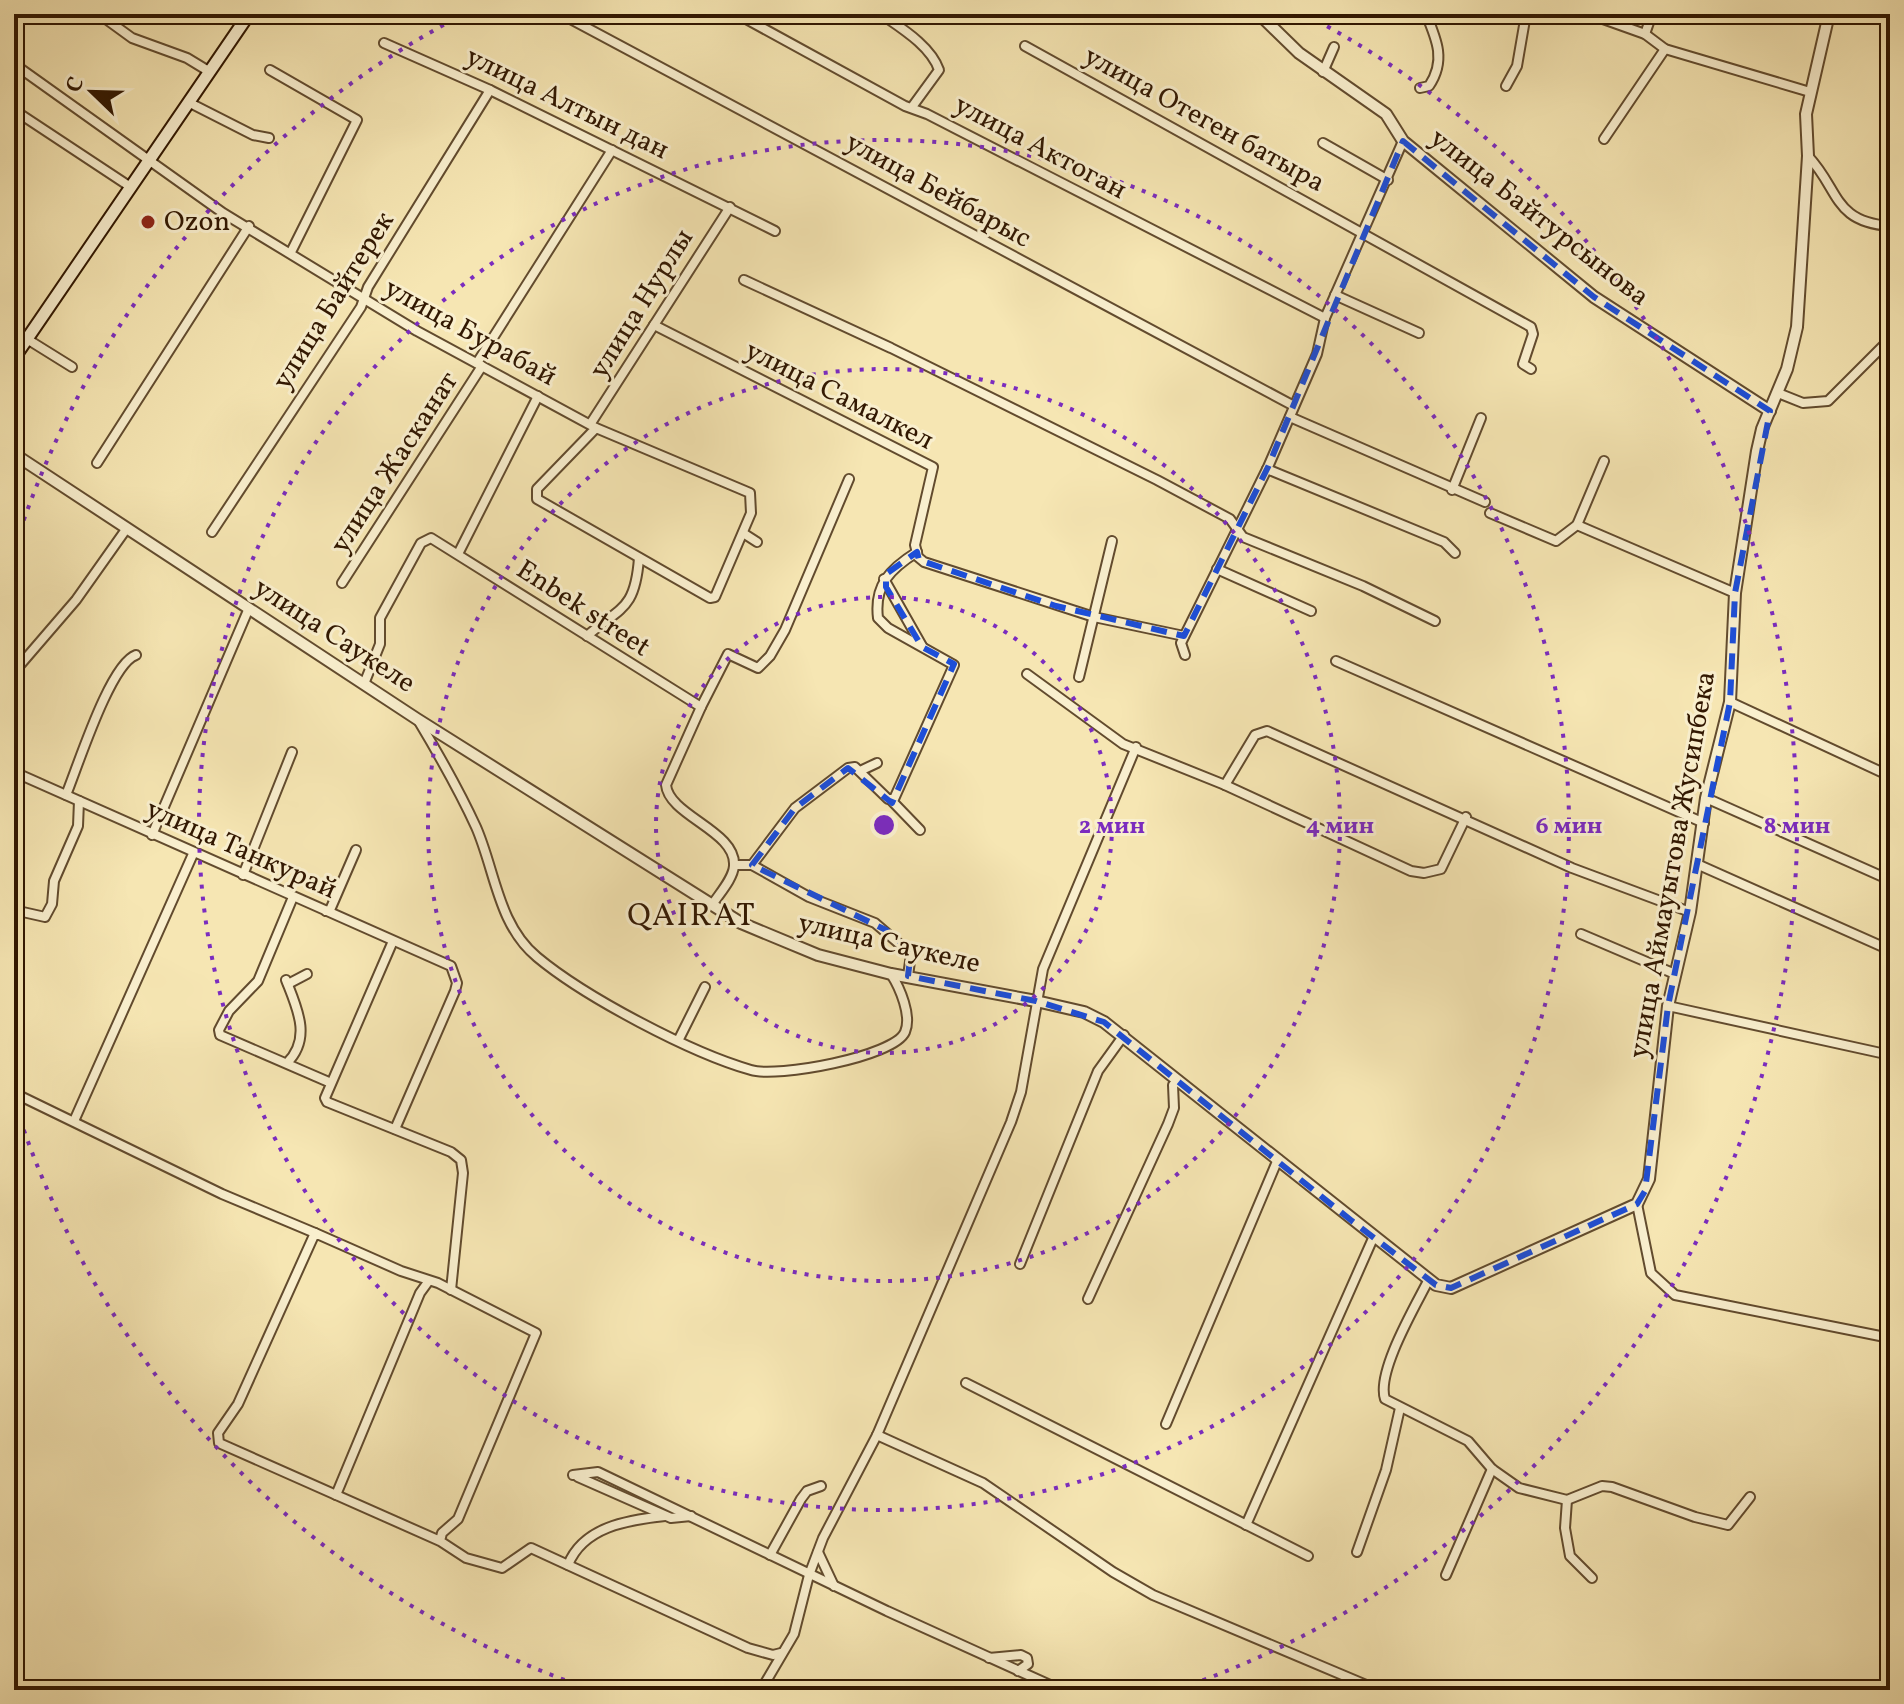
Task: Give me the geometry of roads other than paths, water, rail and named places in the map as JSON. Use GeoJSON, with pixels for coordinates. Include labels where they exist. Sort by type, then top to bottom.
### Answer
{"type":"FeatureCollection","features":[{"type":"Feature","properties":{"kind":"main road"},"geometry":{"type":"LineString","coordinates":[[14,358],[249,14]]}},
{"type":"Feature","properties":{"kind":"street"},"geometry":{"type":"LineString","coordinates":[[99,14],[132,38],[187,58],[210,72]]}},
{"type":"Feature","properties":{"kind":"street","name":"улица Бейбарыс"},"geometry":{"type":"LineString","coordinates":[[561,14],[1294,406]]}},
{"type":"Feature","properties":{"kind":"street","name":"улица Актоган"},"geometry":{"type":"LineString","coordinates":[[737,14],[1325,318]]}},
{"type":"Feature","properties":{"kind":"street"},"geometry":{"type":"LineString","coordinates":[[881,14],[908,34],[937,63],[939,70],[912,107]]}},
{"type":"Feature","properties":{"kind":"street","name":"улица Байтурсынова"},"geometry":{"type":"LineString","coordinates":[[1259,14],[1323,72],[1386,114],[1403,141],[1594,297],[1770,411]]}},
{"type":"Feature","properties":{"kind":"street"},"geometry":{"type":"LineString","coordinates":[[1420,88],[1429,86],[1439,63],[1439,46],[1426,14]]}},
{"type":"Feature","properties":{"kind":"street"},"geometry":{"type":"LineString","coordinates":[[1506,86],[1517,66],[1526,14]]}},
{"type":"Feature","properties":{"kind":"street"},"geometry":{"type":"LineString","coordinates":[[1589,14],[1645,34],[1651,42],[1665,49],[1810,92]]}},
{"type":"Feature","properties":{"kind":"street"},"geometry":{"type":"LineString","coordinates":[[1645,34],[1652,14]]}},
{"type":"Feature","properties":{"kind":"street","name":"улица Аймауытова Жусипбека"},"geometry":{"type":"LineString","coordinates":[[1637,1204],[1649,1179],[1668,1006],[1699,865],[1706,798],[1730,702],[1735,593],[1757,451],[1792,351],[1798,313],[1808,156],[1805,130],[1810,92],[1829,14]]}},
{"type":"Feature","properties":{"kind":"street","name":"улица Алтын дан"},"geometry":{"type":"LineString","coordinates":[[384,43],[490,90],[775,231]]}},
{"type":"Feature","properties":{"kind":"street","name":"улица Отеген батыра"},"geometry":{"type":"LineString","coordinates":[[1025,46],[1531,327],[1533,334],[1523,364],[1531,369]]}},
{"type":"Feature","properties":{"kind":"street"},"geometry":{"type":"LineString","coordinates":[[1323,72],[1334,47]]}},
{"type":"Feature","properties":{"kind":"street"},"geometry":{"type":"LineString","coordinates":[[1604,139],[1665,49]]}},
{"type":"Feature","properties":{"kind":"street","name":"улица Бурабай"},"geometry":{"type":"LineString","coordinates":[[14,64],[223,213],[249,226],[364,299],[593,425],[750,493],[751,513],[743,533]]}},
{"type":"Feature","properties":{"kind":"street"},"geometry":{"type":"LineString","coordinates":[[270,70],[357,120],[291,252]]}},
{"type":"Feature","properties":{"kind":"street","name":"улица Байтерек"},"geometry":{"type":"LineString","coordinates":[[212,532],[364,299],[368,287],[490,90]]}},
{"type":"Feature","properties":{"kind":"street"},"geometry":{"type":"LineString","coordinates":[[188,102],[235,127],[264,139],[269,138]]}},
{"type":"Feature","properties":{"kind":"street"},"geometry":{"type":"LineString","coordinates":[[14,110],[129,186]]}},
{"type":"Feature","properties":{"kind":"street"},"geometry":{"type":"LineString","coordinates":[[1185,655],[1181,649],[1184,636],[1267,469],[1317,354],[1325,318],[1403,141]]}},
{"type":"Feature","properties":{"kind":"street"},"geometry":{"type":"LineString","coordinates":[[1323,143],[1388,180]]}},
{"type":"Feature","properties":{"kind":"street","name":"улица Жасканат"},"geometry":{"type":"LineString","coordinates":[[342,583],[612,150]]}},
{"type":"Feature","properties":{"kind":"street"},"geometry":{"type":"LineString","coordinates":[[1808,156],[1820,169],[1843,210],[1855,220],[1890,226]]}},
{"type":"Feature","properties":{"kind":"street","name":"улица Нурлы"},"geometry":{"type":"LineString","coordinates":[[639,558],[541,504],[536,495],[537,489],[593,425],[730,207]]}},
{"type":"Feature","properties":{"kind":"street"},"geometry":{"type":"LineString","coordinates":[[97,463],[249,226]]}},
{"type":"Feature","properties":{"kind":"street"},"geometry":{"type":"LineString","coordinates":[[744,280],[880,343],[1157,480],[1230,519],[1243,537],[1363,586],[1435,621]]}},
{"type":"Feature","properties":{"kind":"street"},"geometry":{"type":"LineString","coordinates":[[1335,295],[1419,333]]}},
{"type":"Feature","properties":{"kind":"street","name":"улица Самалкел"},"geometry":{"type":"LineString","coordinates":[[654,325],[933,467],[917,537],[917,552]]}},
{"type":"Feature","properties":{"kind":"street"},"geometry":{"type":"LineString","coordinates":[[27,339],[72,367]]}},
{"type":"Feature","properties":{"kind":"street"},"geometry":{"type":"LineString","coordinates":[[1778,393],[1803,403],[1828,401],[1890,339]]}},
{"type":"Feature","properties":{"kind":"street"},"geometry":{"type":"LineString","coordinates":[[1880,350],[1890,354]]}},
{"type":"Feature","properties":{"kind":"street"},"geometry":{"type":"LineString","coordinates":[[458,554],[538,396]]}},
{"type":"Feature","properties":{"kind":"street"},"geometry":{"type":"LineString","coordinates":[[1290,417],[1485,502]]}},
{"type":"Feature","properties":{"kind":"street"},"geometry":{"type":"LineString","coordinates":[[1452,490],[1481,418]]}},
{"type":"Feature","properties":{"kind":"street","name":"улица Саукеле"},"geometry":{"type":"LineString","coordinates":[[14,454],[417,719],[712,905],[777,941],[891,974],[1084,1012],[1124,1035],[1429,1279]]}},
{"type":"Feature","properties":{"kind":"street"},"geometry":{"type":"LineString","coordinates":[[1490,513],[1556,541],[1577,525],[1604,461]]}},
{"type":"Feature","properties":{"kind":"street"},"geometry":{"type":"LineString","coordinates":[[1267,469],[1444,542],[1455,553]]}},
{"type":"Feature","properties":{"kind":"street"},"geometry":{"type":"LineString","coordinates":[[734,865],[717,835],[666,793],[666,785],[728,654],[758,668],[770,656],[785,630],[849,479]]}},
{"type":"Feature","properties":{"kind":"street"},"geometry":{"type":"LineString","coordinates":[[1577,525],[1735,593]]}},
{"type":"Feature","properties":{"kind":"street"},"geometry":{"type":"LineString","coordinates":[[14,672],[76,600],[127,528]]}},
{"type":"Feature","properties":{"kind":"street"},"geometry":{"type":"LineString","coordinates":[[587,636],[612,621],[626,605],[634,588],[639,558],[712,599],[743,533],[757,542]]}},
{"type":"Feature","properties":{"kind":"street","name":"Enbek street"},"geometry":{"type":"LineString","coordinates":[[364,684],[380,644],[380,618],[421,543],[431,538],[701,707]]}},
{"type":"Feature","properties":{"kind":"street"},"geometry":{"type":"LineString","coordinates":[[1079,677],[1112,541]]}},
{"type":"Feature","properties":{"kind":"street"},"geometry":{"type":"LineString","coordinates":[[891,800],[954,665],[878,618],[876,604],[884,579],[917,552],[924,562],[1094,617],[1184,636]]}},
{"type":"Feature","properties":{"kind":"street"},"geometry":{"type":"LineString","coordinates":[[1217,569],[1311,611]]}},
{"type":"Feature","properties":{"kind":"street"},"geometry":{"type":"LineString","coordinates":[[884,579],[922,647]]}},
{"type":"Feature","properties":{"kind":"street"},"geometry":{"type":"LineString","coordinates":[[152,835],[249,608]]}},
{"type":"Feature","properties":{"kind":"street"},"geometry":{"type":"LineString","coordinates":[[66,795],[115,678],[128,657],[136,655]]}},
{"type":"Feature","properties":{"kind":"street"},"geometry":{"type":"LineString","coordinates":[[1336,661],[1704,823]]}},
{"type":"Feature","properties":{"kind":"street"},"geometry":{"type":"LineString","coordinates":[[1027,674],[1123,744],[1225,785],[1397,865],[1424,873],[1441,869],[1466,817]]}},
{"type":"Feature","properties":{"kind":"street"},"geometry":{"type":"LineString","coordinates":[[1730,702],[1890,776]]}},
{"type":"Feature","properties":{"kind":"street"},"geometry":{"type":"LineString","coordinates":[[417,719],[477,829],[518,938],[578,986],[727,1063],[756,1072],[803,1068],[885,1049],[897,1042],[905,1032],[907,1021],[891,974]]}},
{"type":"Feature","properties":{"kind":"street"},"geometry":{"type":"LineString","coordinates":[[1225,785],[1255,735],[1267,731],[1466,817],[1618,888],[1690,912]]}},
{"type":"Feature","properties":{"kind":"street"},"geometry":{"type":"LineString","coordinates":[[761,1690],[794,1634],[818,1552],[841,1499],[877,1435],[1011,1122],[1021,1092],[1043,969],[1076,884],[1136,747]]}},
{"type":"Feature","properties":{"kind":"street"},"geometry":{"type":"LineString","coordinates":[[243,875],[292,752]]}},
{"type":"Feature","properties":{"kind":"street"},"geometry":{"type":"LineString","coordinates":[[860,771],[877,763]]}},
{"type":"Feature","properties":{"kind":"street"},"geometry":{"type":"LineString","coordinates":[[752,865],[795,808],[848,768],[860,771],[920,830]]}},
{"type":"Feature","properties":{"kind":"street","name":"улица Танкурай"},"geometry":{"type":"LineString","coordinates":[[14,772],[451,966],[457,983],[455,991],[395,1129]]}},
{"type":"Feature","properties":{"kind":"street"},"geometry":{"type":"LineString","coordinates":[[1706,798],[1890,880]]}},
{"type":"Feature","properties":{"kind":"street"},"geometry":{"type":"LineString","coordinates":[[14,910],[45,917],[52,904],[54,881],[78,826],[79,801]]}},
{"type":"Feature","properties":{"kind":"street"},"geometry":{"type":"LineString","coordinates":[[325,911],[330,910],[340,892],[356,850]]}},
{"type":"Feature","properties":{"kind":"street"},"geometry":{"type":"LineString","coordinates":[[74,1121],[193,854]]}},
{"type":"Feature","properties":{"kind":"street"},"geometry":{"type":"LineString","coordinates":[[712,905],[734,865]]}},
{"type":"Feature","properties":{"kind":"street"},"geometry":{"type":"LineString","coordinates":[[734,865],[752,865],[809,897],[886,930],[911,954],[908,976]]}},
{"type":"Feature","properties":{"kind":"street"},"geometry":{"type":"LineString","coordinates":[[1699,865],[1890,950]]}},
{"type":"Feature","properties":{"kind":"street"},"geometry":{"type":"LineString","coordinates":[[293,897],[258,981],[229,1011],[219,1030],[220,1035],[277,1063],[287,1063],[331,1083]]}},
{"type":"Feature","properties":{"kind":"street"},"geometry":{"type":"LineString","coordinates":[[1581,934],[1675,974]]}},
{"type":"Feature","properties":{"kind":"street"},"geometry":{"type":"LineString","coordinates":[[393,941],[331,1083],[327,1102],[461,1160],[463,1173],[451,1290]]}},
{"type":"Feature","properties":{"kind":"street"},"geometry":{"type":"LineString","coordinates":[[287,1063],[300,1039],[302,1020],[287,982],[307,974]]}},
{"type":"Feature","properties":{"kind":"street"},"geometry":{"type":"LineString","coordinates":[[679,1039],[705,987]]}},
{"type":"Feature","properties":{"kind":"street"},"geometry":{"type":"LineString","coordinates":[[1668,1006],[1890,1055]]}},
{"type":"Feature","properties":{"kind":"street"},"geometry":{"type":"LineString","coordinates":[[1020,1264],[1098,1071],[1124,1035]]}},
{"type":"Feature","properties":{"kind":"street"},"geometry":{"type":"LineString","coordinates":[[1088,1299],[1168,1124],[1174,1108],[1173,1085],[1178,1080]]}},
{"type":"Feature","properties":{"kind":"street"},"geometry":{"type":"LineString","coordinates":[[14,1093],[222,1194],[428,1282],[449,1281],[452,1275]]}},
{"type":"Feature","properties":{"kind":"street"},"geometry":{"type":"LineString","coordinates":[[1166,1424],[1278,1159]]}},
{"type":"Feature","properties":{"kind":"street"},"geometry":{"type":"LineString","coordinates":[[1750,1497],[1728,1525],[1695,1517],[1612,1487],[1602,1486],[1567,1500],[1519,1488],[1492,1469],[1468,1441],[1385,1399],[1383,1386],[1397,1343],[1429,1279],[1451,1288],[1637,1204],[1651,1273],[1675,1295],[1890,1338]]}},
{"type":"Feature","properties":{"kind":"street"},"geometry":{"type":"LineString","coordinates":[[315,1233],[238,1404],[217,1438],[219,1443],[440,1541],[466,1558],[502,1568],[531,1548],[748,1648],[773,1655],[781,1653]]}},
{"type":"Feature","properties":{"kind":"street"},"geometry":{"type":"LineString","coordinates":[[1246,1525],[1374,1236]]}},
{"type":"Feature","properties":{"kind":"street"},"geometry":{"type":"LineString","coordinates":[[336,1495],[420,1293],[428,1282]]}},
{"type":"Feature","properties":{"kind":"street"},"geometry":{"type":"LineString","coordinates":[[438,1283],[531,1328],[536,1339],[458,1519],[442,1533],[440,1541]]}},
{"type":"Feature","properties":{"kind":"street"},"geometry":{"type":"LineString","coordinates":[[966,1383],[1308,1556]]}},
{"type":"Feature","properties":{"kind":"street"},"geometry":{"type":"LineString","coordinates":[[1357,1552],[1386,1470],[1400,1408]]}},
{"type":"Feature","properties":{"kind":"street"},"geometry":{"type":"LineString","coordinates":[[877,1435],[983,1483],[1113,1572],[1153,1595],[1378,1690]]}},
{"type":"Feature","properties":{"kind":"street"},"geometry":{"type":"LineString","coordinates":[[1446,1575],[1492,1469]]}},
{"type":"Feature","properties":{"kind":"street"},"geometry":{"type":"LineString","coordinates":[[691,1516],[677,1519],[665,1516],[575,1476],[598,1472],[691,1516],[809,1575],[1061,1690]]}},
{"type":"Feature","properties":{"kind":"street"},"geometry":{"type":"LineString","coordinates":[[770,1555],[801,1499],[807,1491],[821,1486]]}},
{"type":"Feature","properties":{"kind":"street"},"geometry":{"type":"LineString","coordinates":[[1567,1500],[1565,1528],[1570,1556],[1592,1578]]}},
{"type":"Feature","properties":{"kind":"street"},"geometry":{"type":"LineString","coordinates":[[568,1565],[573,1553],[596,1531],[665,1516]]}},
{"type":"Feature","properties":{"kind":"street"},"geometry":{"type":"LineString","coordinates":[[818,1552],[835,1587]]}},
{"type":"Feature","properties":{"kind":"street"},"geometry":{"type":"LineString","coordinates":[[987,1658],[1021,1655],[1027,1658],[1028,1664],[1017,1671]]}},
{"type":"Feature","properties":{"kind":"place","name":"Ozon"},"geometry":{"type":"Point","coordinates":[148,222]}},
{"type":"Feature","properties":{"kind":"district","name":"QAIRAT"},"geometry":{"type":"Point","coordinates":[692,917]}}]}
